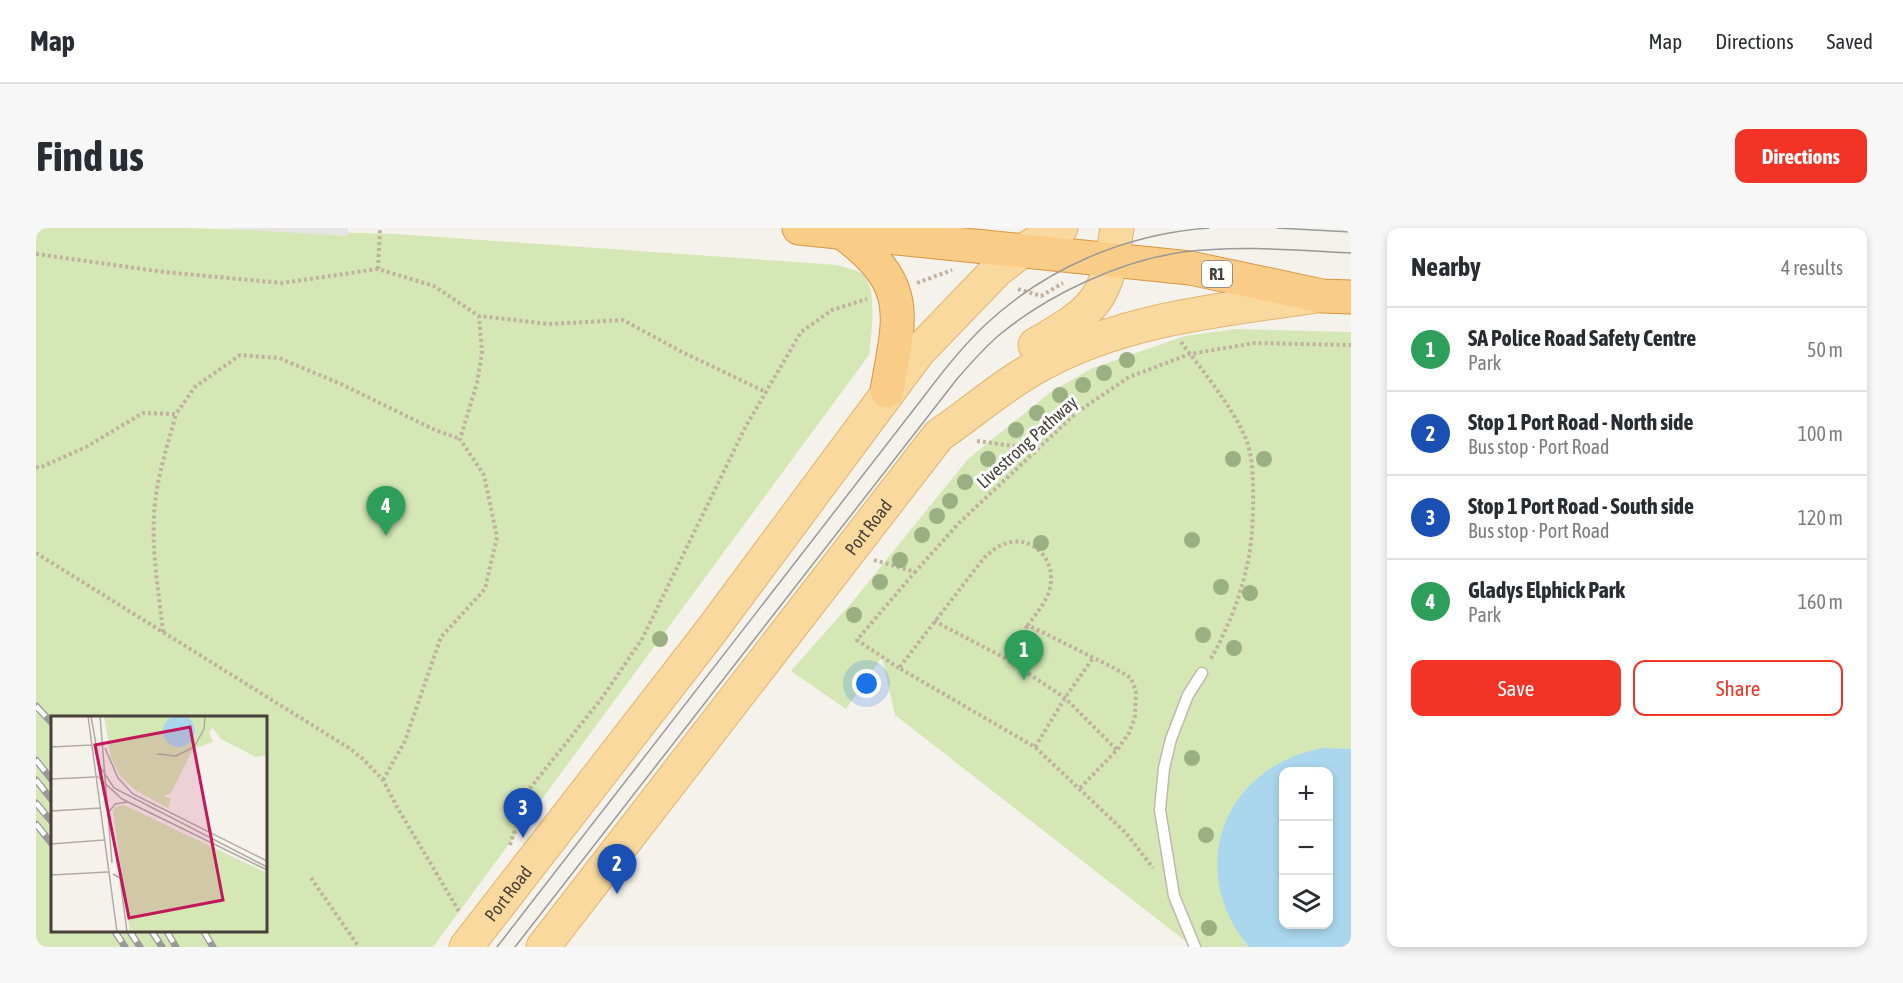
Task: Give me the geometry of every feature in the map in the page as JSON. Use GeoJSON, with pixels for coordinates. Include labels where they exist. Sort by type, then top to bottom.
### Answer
{"type":"FeatureCollection","features":[{"type":"Feature","properties":{"kind":"highway","name":"R1"},"geometry":{"type":"LineString","coordinates":[[799,228],[1022,251]]}},
{"type":"Feature","properties":{"kind":"highway"},"geometry":{"type":"LineString","coordinates":[[843,233],[867,252],[879,266],[894,291],[897,320],[887,391]]}},
{"type":"Feature","properties":{"kind":"highway","name":"Port Road"},"geometry":{"type":"LineString","coordinates":[[1022,251],[1190,268],[1336,296]]}},
{"type":"Feature","properties":{"kind":"main road","name":"Port Road"},"geometry":{"type":"LineString","coordinates":[[460,934],[711,631],[887,391],[919,351],[979,287],[1022,251],[1061,228]]}},
{"type":"Feature","properties":{"kind":"main road"},"geometry":{"type":"LineString","coordinates":[[939,435],[959,404],[971,391],[1008,362],[1072,324],[1092,307],[1101,293],[1111,261],[1117,228]]}},
{"type":"Feature","properties":{"kind":"main road","name":"Port Road"},"geometry":{"type":"LineString","coordinates":[[543,947],[939,435],[1038,365],[1079,345],[1164,320],[1197,313],[1336,296]]}},
{"type":"Feature","properties":{"kind":"lane"},"geometry":{"type":"LineString","coordinates":[[1195,947],[1174,896],[1160,810],[1164,768],[1177,720],[1188,695],[1202,673]]}},
{"type":"Feature","properties":{"kind":"path"},"geometry":{"type":"LineString","coordinates":[[378,268],[380,228]]}},
{"type":"Feature","properties":{"kind":"path"},"geometry":{"type":"LineString","coordinates":[[36,254],[164,272],[282,283],[378,268],[434,286],[479,316],[549,324],[623,320],[766,393]]}},
{"type":"Feature","properties":{"kind":"path"},"geometry":{"type":"LineString","coordinates":[[908,286],[950,273]]}},
{"type":"Feature","properties":{"kind":"path"},"geometry":{"type":"LineString","coordinates":[[1041,296],[1063,283]]}},
{"type":"Feature","properties":{"kind":"path"},"geometry":{"type":"LineString","coordinates":[[510,847],[527,792],[602,698],[642,639],[741,435],[801,332],[832,310],[872,298]]}},
{"type":"Feature","properties":{"kind":"path"},"geometry":{"type":"LineString","coordinates":[[460,439],[477,383],[482,353],[479,316]]}},
{"type":"Feature","properties":{"kind":"path","name":"Livestrong Pathway"},"geometry":{"type":"LineString","coordinates":[[898,668],[857,640],[959,523],[1076,413],[1129,377],[1190,354],[1255,343],[1351,345]]}},
{"type":"Feature","properties":{"kind":"path"},"geometry":{"type":"LineString","coordinates":[[1190,354],[1242,430],[1253,481],[1252,538],[1246,576],[1217,650],[1202,673]]}},
{"type":"Feature","properties":{"kind":"path"},"geometry":{"type":"LineString","coordinates":[[163,632],[155,566],[154,516],[161,468],[176,414],[195,387],[240,355],[279,358],[341,384],[433,429],[460,439],[484,475],[497,537],[485,589],[441,638],[405,741],[383,780]]}},
{"type":"Feature","properties":{"kind":"path"},"geometry":{"type":"LineString","coordinates":[[36,467],[39,468],[86,447],[143,413],[176,414]]}},
{"type":"Feature","properties":{"kind":"path"},"geometry":{"type":"LineString","coordinates":[[976,441],[1037,449]]}},
{"type":"Feature","properties":{"kind":"path"},"geometry":{"type":"LineString","coordinates":[[1005,658],[1048,596],[1051,578],[1049,565],[1043,552],[1029,544],[1014,541],[1001,545],[984,558],[898,668],[1035,747],[1126,833],[1174,896]]}},
{"type":"Feature","properties":{"kind":"path"},"geometry":{"type":"LineString","coordinates":[[36,553],[349,748],[363,759],[383,780],[461,914]]}},
{"type":"Feature","properties":{"kind":"path"},"geometry":{"type":"LineString","coordinates":[[850,553],[915,572]]}},
{"type":"Feature","properties":{"kind":"path"},"geometry":{"type":"LineString","coordinates":[[934,621],[1005,658],[1065,698],[1118,750]]}},
{"type":"Feature","properties":{"kind":"path"},"geometry":{"type":"LineString","coordinates":[[1028,625],[1131,678],[1136,691],[1135,717],[1129,732],[1118,750],[1080,788]]}},
{"type":"Feature","properties":{"kind":"path"},"geometry":{"type":"LineString","coordinates":[[1035,747],[1065,698],[1094,658]]}},
{"type":"Feature","properties":{"kind":"path"},"geometry":{"type":"LineString","coordinates":[[311,878],[359,947]]}},
{"type":"Feature","properties":{"kind":"path"},"geometry":{"type":"LineString","coordinates":[[460,934],[461,914],[468,904]]}},
{"type":"Feature","properties":{"kind":"green space"},"geometry":{"type":"Polygon","coordinates":[[[36,228],[183,228],[396,234],[838,265],[859,272],[867,279],[872,299],[869,355],[433,947],[36,947],[36,228]]]}},
{"type":"Feature","properties":{"kind":"green space"},"geometry":{"type":"Polygon","coordinates":[[[1236,329],[1351,332],[1351,947],[1189,947],[1188,943],[895,715],[882,657],[846,709],[791,671],[853,601],[968,459],[1052,391],[1093,368],[1185,336],[1236,329]]]}},
{"type":"Feature","properties":{"kind":"shaded area"},"geometry":{"type":"Polygon","coordinates":[[[220,228],[348,228],[348,236],[220,228]]]}},
{"type":"Feature","properties":{"kind":"water"},"geometry":{"type":"Polygon","coordinates":[[[1323,748],[1351,749],[1351,947],[1249,947],[1229,917],[1219,886],[1218,855],[1224,825],[1239,798],[1261,776],[1289,759],[1323,748]]]}},
{"type":"Feature","properties":{"kind":"tram line"},"geometry":{"type":"LineString","coordinates":[[497,947],[939,377],[976,334],[1008,305],[1033,287],[1088,257],[1147,238],[1209,228]]}},
{"type":"Feature","properties":{"kind":"tram line"},"geometry":{"type":"LineString","coordinates":[[1277,228],[1351,232]]}},
{"type":"Feature","properties":{"kind":"tram line"},"geometry":{"type":"LineString","coordinates":[[515,947],[957,379],[998,336],[1039,307],[1085,282],[1134,263],[1159,257],[1183,252],[1225,249],[1351,253]]}},
{"type":"Feature","properties":{"kind":"railway"},"geometry":{"type":"LineString","coordinates":[[36,706],[51,722]]}},
{"type":"Feature","properties":{"kind":"railway"},"geometry":{"type":"LineString","coordinates":[[36,760],[51,779]]}},
{"type":"Feature","properties":{"kind":"railway"},"geometry":{"type":"LineString","coordinates":[[36,780],[51,799]]}},
{"type":"Feature","properties":{"kind":"railway"},"geometry":{"type":"LineString","coordinates":[[36,803],[51,821]]}},
{"type":"Feature","properties":{"kind":"railway"},"geometry":{"type":"LineString","coordinates":[[36,824],[51,843]]}},
{"type":"Feature","properties":{"kind":"railway"},"geometry":{"type":"LineString","coordinates":[[115,932],[125,947]]}},
{"type":"Feature","properties":{"kind":"railway"},"geometry":{"type":"LineString","coordinates":[[130,932],[140,947]]}},
{"type":"Feature","properties":{"kind":"railway"},"geometry":{"type":"LineString","coordinates":[[152,932],[162,947]]}},
{"type":"Feature","properties":{"kind":"railway"},"geometry":{"type":"LineString","coordinates":[[167,932],[176,947]]}},
{"type":"Feature","properties":{"kind":"railway"},"geometry":{"type":"LineString","coordinates":[[204,932],[213,947]]}},
{"type":"Feature","properties":{"kind":"place","name":"Gladys Elphick Park"},"geometry":{"type":"Point","coordinates":[386,536]}},
{"type":"Feature","properties":{"kind":"place","name":"SA Police Road Safety Centre"},"geometry":{"type":"Point","coordinates":[1024,680]}},
{"type":"Feature","properties":{"kind":"place","name":"Stop 1 Port Road - South side"},"geometry":{"type":"Point","coordinates":[523,838]}},
{"type":"Feature","properties":{"kind":"place","name":"Stop 1 Port Road - North side"},"geometry":{"type":"Point","coordinates":[617,894]}}]}
